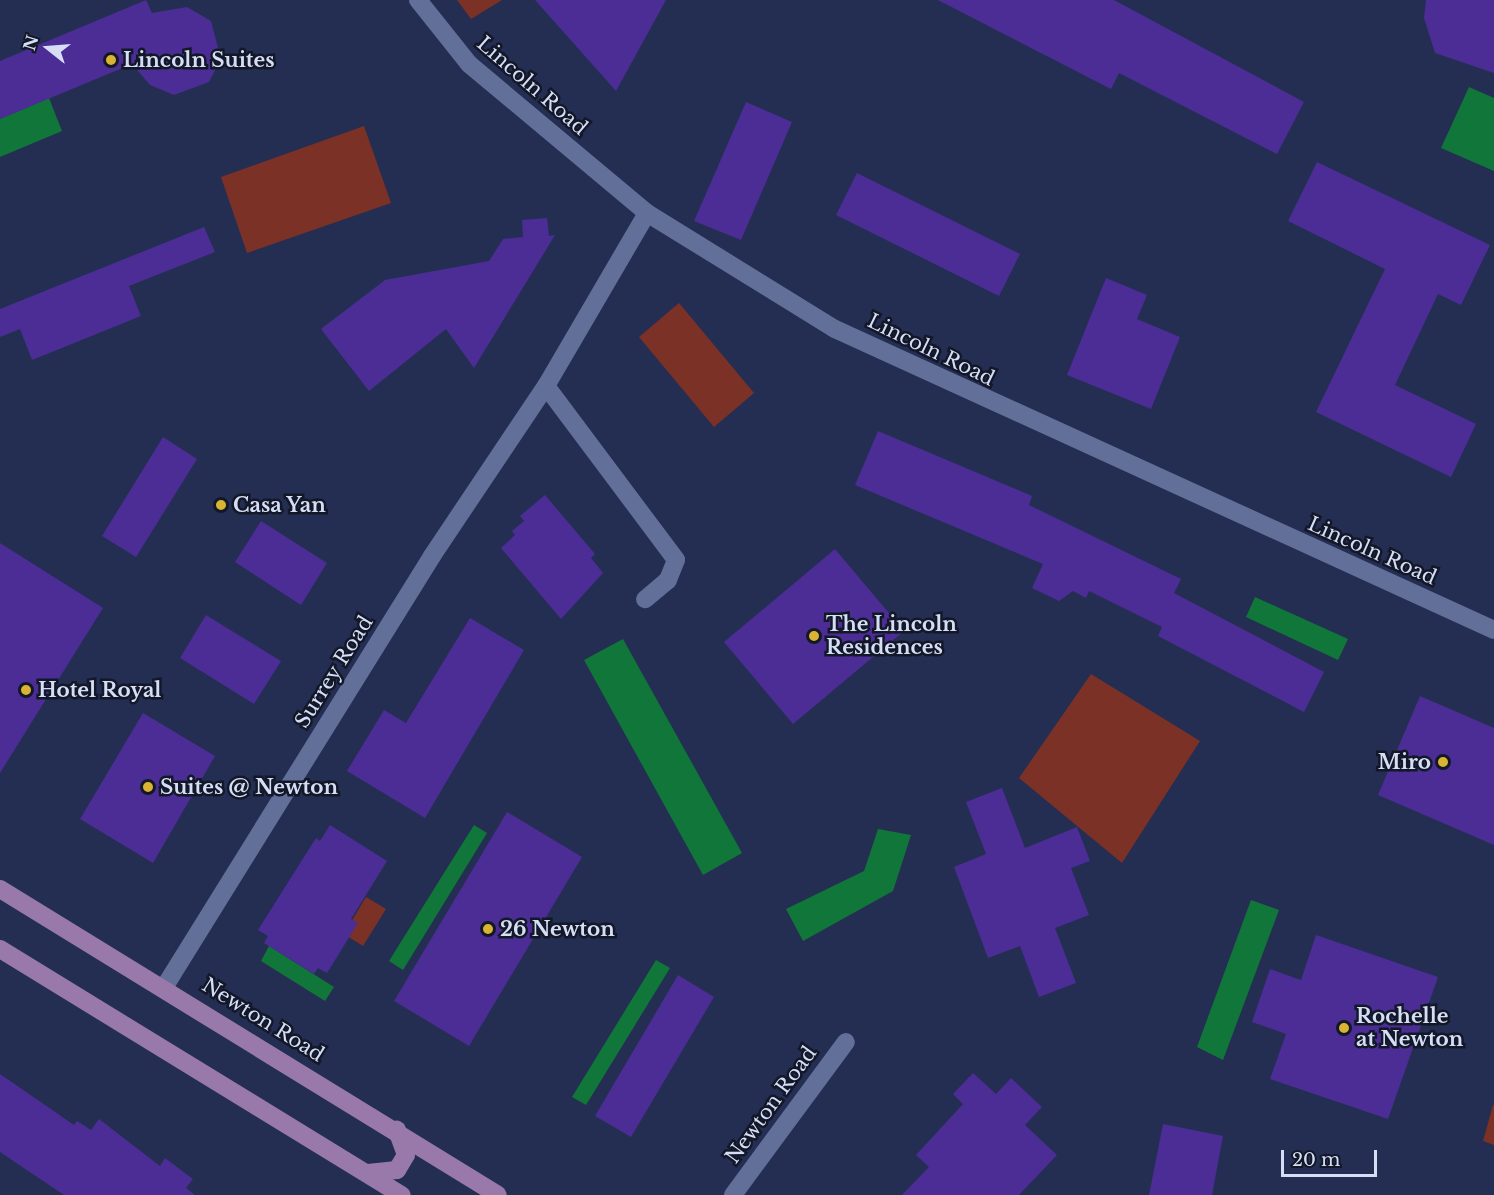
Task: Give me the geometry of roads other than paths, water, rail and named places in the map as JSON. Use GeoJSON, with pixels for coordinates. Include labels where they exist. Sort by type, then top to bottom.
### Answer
{"type":"FeatureCollection","features":[{"type":"Feature","properties":{"kind":"main road","name":"Newton Road"},"geometry":{"type":"LineString","coordinates":[[0,889],[165,986],[498,1195]]}},
{"type":"Feature","properties":{"kind":"main road"},"geometry":{"type":"LineString","coordinates":[[0,949],[402,1195]]}},
{"type":"Feature","properties":{"kind":"main road"},"geometry":{"type":"LineString","coordinates":[[367,1173],[397,1170],[406,1155],[397,1130]]}},
{"type":"Feature","properties":{"kind":"street","name":"Lincoln Road"},"geometry":{"type":"LineString","coordinates":[[418,0],[469,64],[647,213],[835,328],[1165,483],[1494,630]]}},
{"type":"Feature","properties":{"kind":"street","name":"Surrey Road"},"geometry":{"type":"LineString","coordinates":[[165,986],[432,556],[546,386],[647,213]]}},
{"type":"Feature","properties":{"kind":"street"},"geometry":{"type":"LineString","coordinates":[[546,386],[676,561],[668,580],[645,599]]}},
{"type":"Feature","properties":{"kind":"street","name":"Newton Road"},"geometry":{"type":"LineString","coordinates":[[733,1195],[846,1042]]}},
{"type":"Feature","properties":{"kind":"place","name":"Lincoln Suites"},"geometry":{"type":"Point","coordinates":[111,60]}},
{"type":"Feature","properties":{"kind":"place","name":"Casa Yan"},"geometry":{"type":"Point","coordinates":[221,505]}},
{"type":"Feature","properties":{"kind":"place","name":"The Lincoln Residences"},"geometry":{"type":"Point","coordinates":[814,636]}},
{"type":"Feature","properties":{"kind":"place","name":"Hotel Royal"},"geometry":{"type":"Point","coordinates":[26,690]}},
{"type":"Feature","properties":{"kind":"place","name":"Miro"},"geometry":{"type":"Point","coordinates":[1443,762]}},
{"type":"Feature","properties":{"kind":"place","name":"Suites @ Newton"},"geometry":{"type":"Point","coordinates":[148,787]}},
{"type":"Feature","properties":{"kind":"place","name":"26 Newton"},"geometry":{"type":"Point","coordinates":[488,929]}},
{"type":"Feature","properties":{"kind":"place","name":"Rochelle at Newton"},"geometry":{"type":"Point","coordinates":[1344,1028]}}]}
